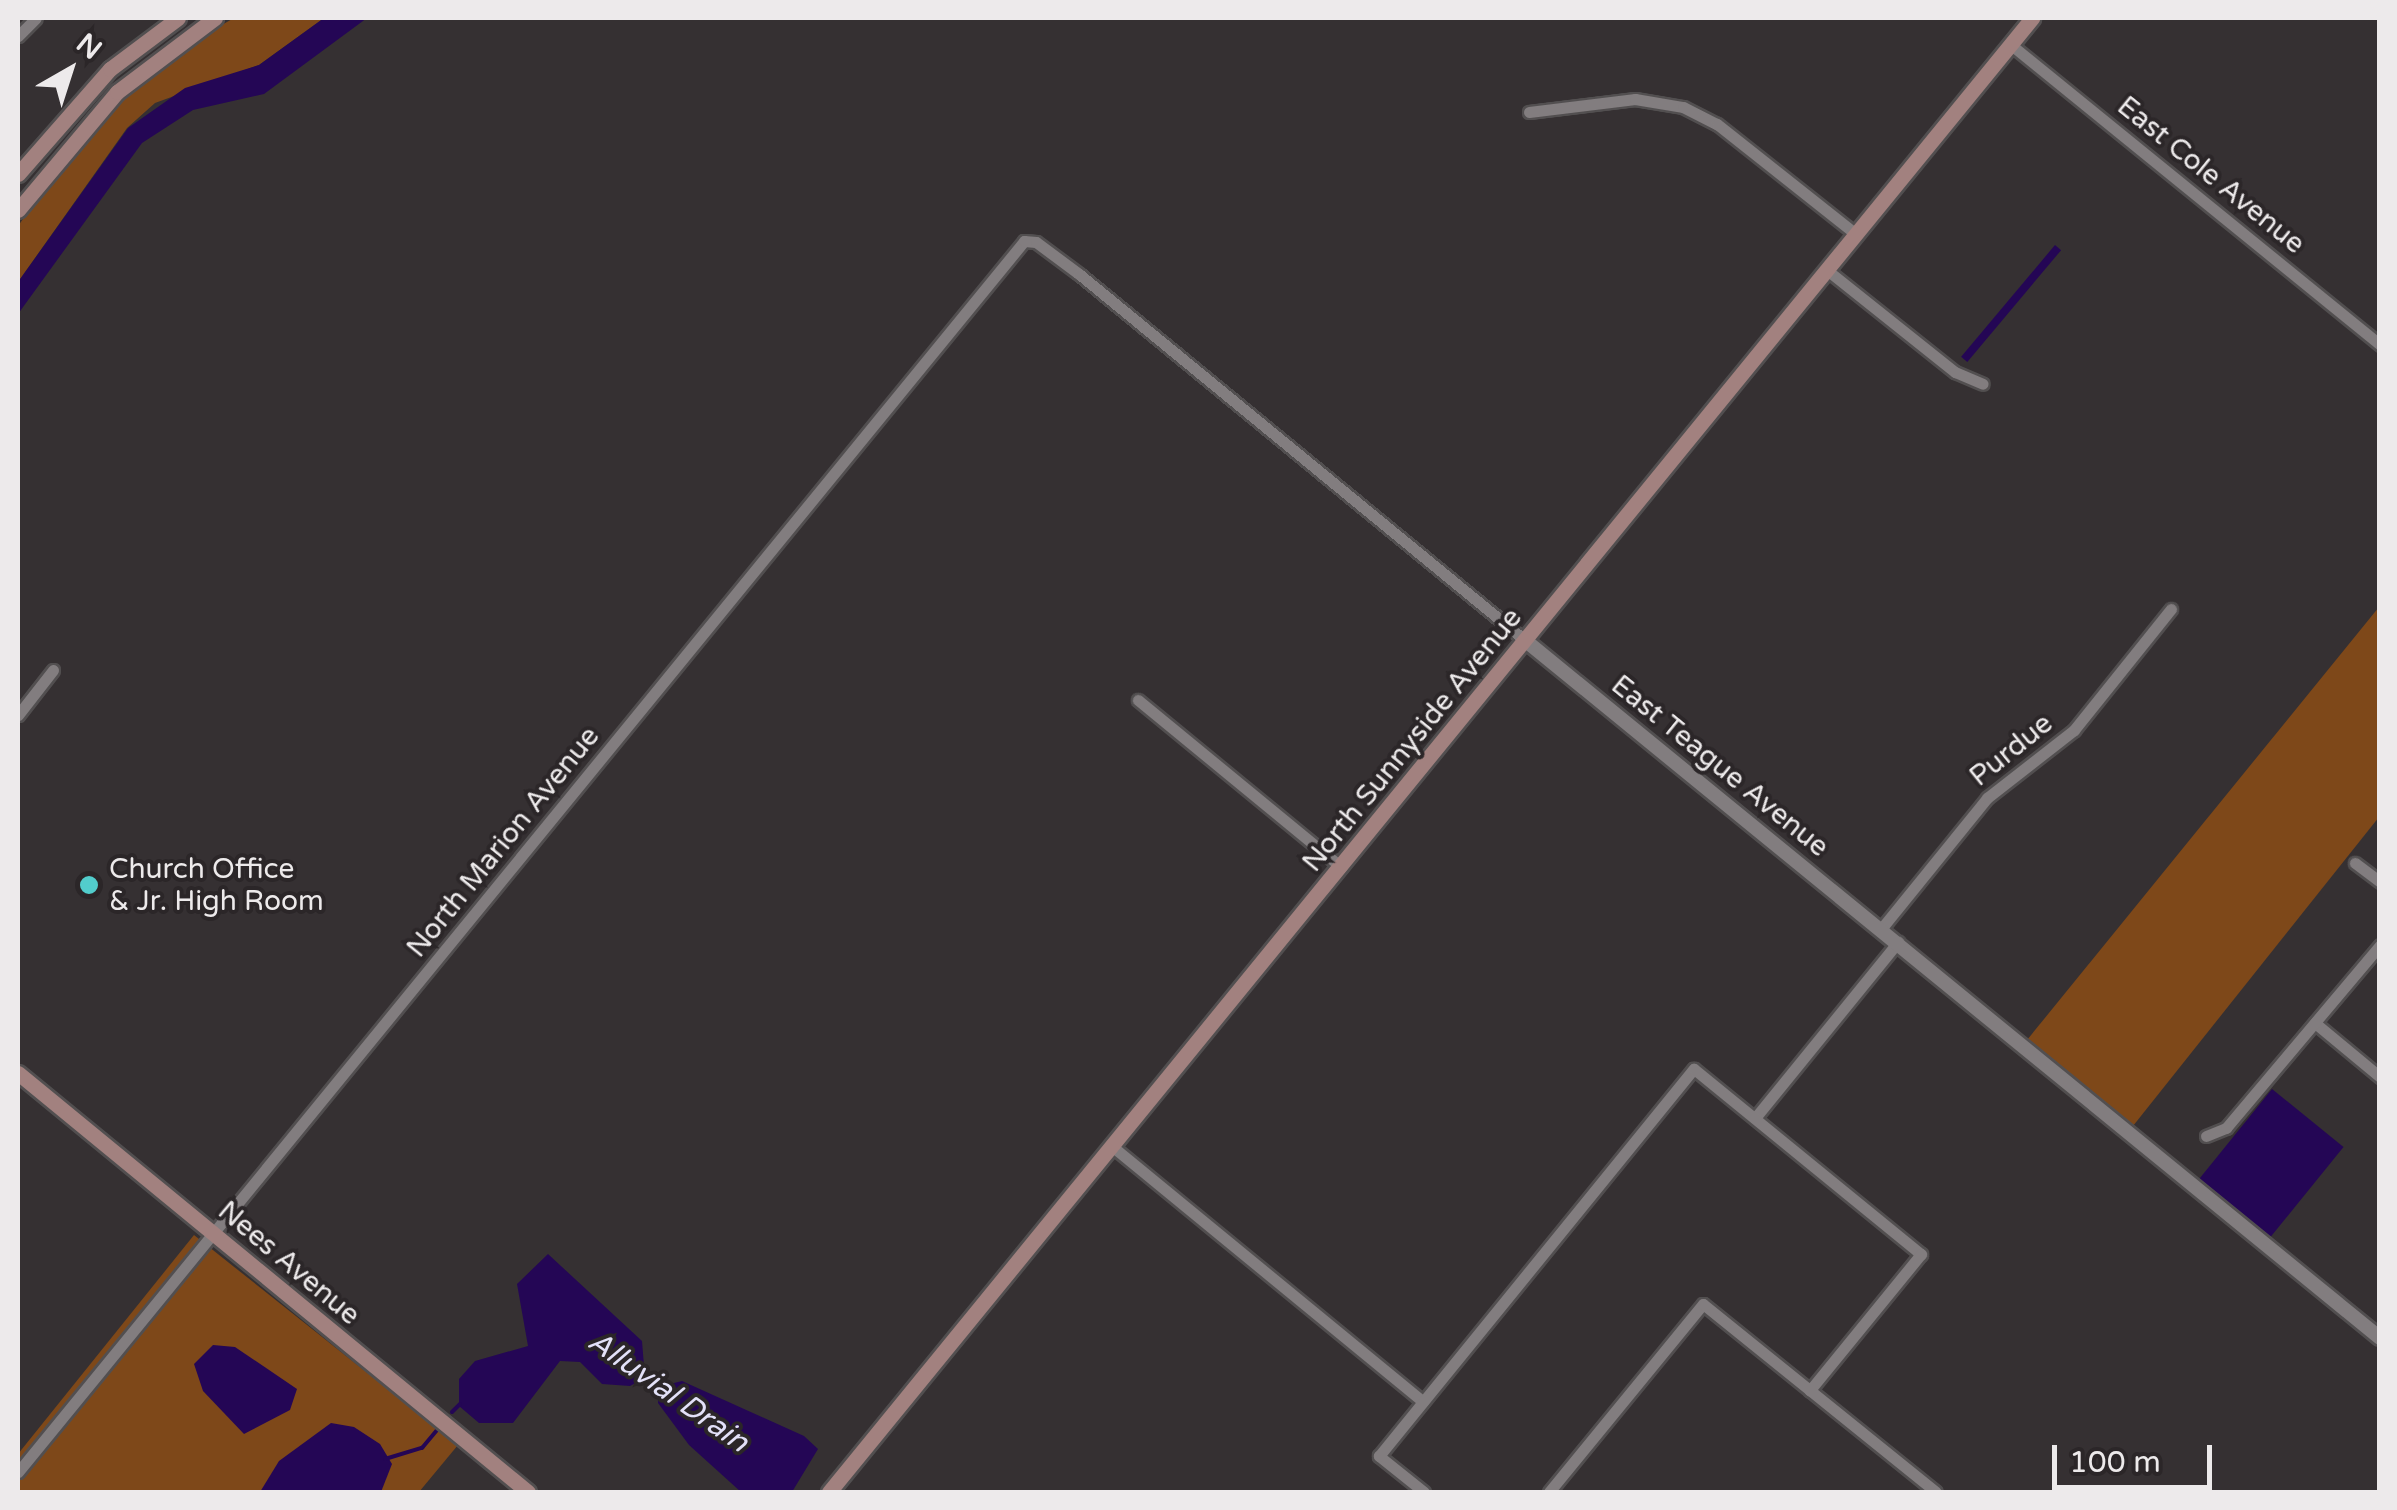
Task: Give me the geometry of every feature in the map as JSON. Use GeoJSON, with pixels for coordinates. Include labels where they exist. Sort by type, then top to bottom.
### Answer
{"type":"FeatureCollection","features":[{"type":"Feature","properties":{"kind":"main road"},"geometry":{"type":"LineString","coordinates":[[18,174],[110,69],[178,18]]}},
{"type":"Feature","properties":{"kind":"main road","name":"North Sunnyside Avenue"},"geometry":{"type":"LineString","coordinates":[[830,1492],[2032,18]]}},
{"type":"Feature","properties":{"kind":"main road"},"geometry":{"type":"LineString","coordinates":[[18,210],[81,128],[204,20]]}},
{"type":"Feature","properties":{"kind":"main road","name":"Nees Avenue"},"geometry":{"type":"LineString","coordinates":[[18,1072],[528,1492]]}},
{"type":"Feature","properties":{"kind":"street"},"geometry":{"type":"LineString","coordinates":[[18,36],[36,18]]}},
{"type":"Feature","properties":{"kind":"street","name":"East Cole Avenue"},"geometry":{"type":"LineString","coordinates":[[2010,44],[2380,345]]}},
{"type":"Feature","properties":{"kind":"street"},"geometry":{"type":"LineString","coordinates":[[1528,112],[1634,99],[1683,107],[1717,124],[1856,234]]}},
{"type":"Feature","properties":{"kind":"street","name":"East Teague Avenue"},"geometry":{"type":"LineString","coordinates":[[1024,241],[1036,242],[1079,274],[2380,1338]]}},
{"type":"Feature","properties":{"kind":"street","name":"North Marion Avenue"},"geometry":{"type":"LineString","coordinates":[[18,1472],[1024,241]]}},
{"type":"Feature","properties":{"kind":"street"},"geometry":{"type":"LineString","coordinates":[[1827,270],[1955,372],[1982,384]]}},
{"type":"Feature","properties":{"kind":"street","name":"Purdue"},"geometry":{"type":"LineString","coordinates":[[1880,928],[1987,798],[2074,730],[2171,609]]}},
{"type":"Feature","properties":{"kind":"street"},"geometry":{"type":"LineString","coordinates":[[18,715],[54,670]]}},
{"type":"Feature","properties":{"kind":"street"},"geometry":{"type":"LineString","coordinates":[[1138,700],[1341,867]]}},
{"type":"Feature","properties":{"kind":"street"},"geometry":{"type":"LineString","coordinates":[[2355,863],[2380,882]]}},
{"type":"Feature","properties":{"kind":"street"},"geometry":{"type":"LineString","coordinates":[[1756,1118],[1898,942]]}},
{"type":"Feature","properties":{"kind":"street"},"geometry":{"type":"LineString","coordinates":[[2206,1136],[2226,1128],[2380,945]]}},
{"type":"Feature","properties":{"kind":"street"},"geometry":{"type":"LineString","coordinates":[[2315,1023],[2380,1077]]}},
{"type":"Feature","properties":{"kind":"street"},"geometry":{"type":"LineString","coordinates":[[1424,1492],[1379,1456],[1694,1068],[1921,1254],[1810,1390]]}},
{"type":"Feature","properties":{"kind":"street"},"geometry":{"type":"LineString","coordinates":[[1113,1147],[1423,1402]]}},
{"type":"Feature","properties":{"kind":"street"},"geometry":{"type":"LineString","coordinates":[[1549,1492],[1703,1304],[1936,1492]]}},
{"type":"Feature","properties":{"kind":"shaded area"},"geometry":{"type":"Polygon","coordinates":[[[234,18],[324,18],[259,65],[155,103],[127,128],[18,282],[18,226],[57,171],[115,107],[190,43],[234,18]]]}},
{"type":"Feature","properties":{"kind":"shaded area"},"geometry":{"type":"Polygon","coordinates":[[[2379,607],[2379,817],[2133,1126],[2027,1040],[2379,607]]]}},
{"type":"Feature","properties":{"kind":"shaded area"},"geometry":{"type":"Polygon","coordinates":[[[194,1235],[458,1445],[419,1492],[18,1492],[18,1454],[194,1235]]]}},
{"type":"Feature","properties":{"kind":"water"},"geometry":{"type":"Polygon","coordinates":[[[324,18],[367,18],[264,94],[193,110],[142,143],[18,314],[18,282],[128,128],[185,88],[259,65],[324,18]]]}},
{"type":"Feature","properties":{"kind":"water"},"geometry":{"type":"Polygon","coordinates":[[[2055,245],[2061,250],[1967,362],[1961,357],[2055,245]]]}},
{"type":"Feature","properties":{"kind":"water"},"geometry":{"type":"Polygon","coordinates":[[[2272,1089],[2343,1147],[2270,1238],[2198,1180],[2272,1089]]]}},
{"type":"Feature","properties":{"kind":"water"},"geometry":{"type":"Polygon","coordinates":[[[548,1254],[642,1341],[645,1378],[630,1386],[602,1384],[580,1362],[560,1361],[513,1423],[479,1423],[459,1406],[459,1379],[475,1361],[528,1346],[517,1284],[548,1254]]]}},
{"type":"Feature","properties":{"kind":"water"},"geometry":{"type":"Polygon","coordinates":[[[213,1345],[235,1347],[297,1389],[290,1410],[244,1434],[203,1391],[194,1364],[213,1345]]]}},
{"type":"Feature","properties":{"kind":"water"},"geometry":{"type":"Polygon","coordinates":[[[682,1381],[804,1436],[818,1449],[792,1492],[741,1492],[689,1445],[658,1403],[658,1387],[682,1381]]]}},
{"type":"Feature","properties":{"kind":"water"},"geometry":{"type":"Polygon","coordinates":[[[331,1423],[354,1427],[380,1444],[392,1464],[381,1492],[260,1492],[279,1461],[331,1423]]]}},
{"type":"Feature","properties":{"kind":"waterway","name":"Alluvial Drain"},"geometry":{"type":"LineString","coordinates":[[642,1375],[659,1387]]}},
{"type":"Feature","properties":{"kind":"waterway","name":"Alluvial Drain"},"geometry":{"type":"LineString","coordinates":[[452,1412],[460,1404]]}},
{"type":"Feature","properties":{"kind":"waterway","name":"Alluvial Drain"},"geometry":{"type":"LineString","coordinates":[[385,1459],[422,1448],[439,1428]]}},
{"type":"Feature","properties":{"kind":"place","name":"Church Office & Jr. High Room"},"geometry":{"type":"Point","coordinates":[89,885]}}]}
